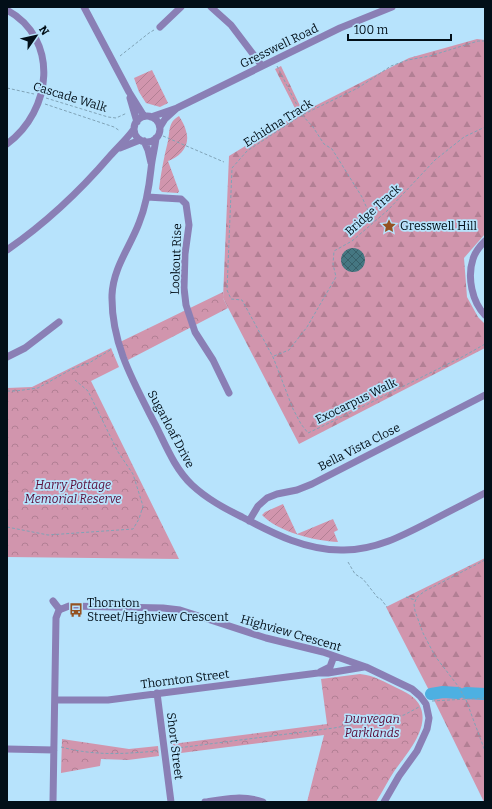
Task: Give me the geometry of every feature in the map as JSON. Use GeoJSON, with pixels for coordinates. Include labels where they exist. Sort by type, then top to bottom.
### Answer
{"type":"FeatureCollection","features":[{"type":"Feature","properties":{"kind":"street"},"geometry":{"type":"LineString","coordinates":[[84,7],[129,92],[148,117],[157,120],[158,133],[150,141],[142,140],[137,137],[129,92]]}},
{"type":"Feature","properties":{"kind":"street"},"geometry":{"type":"LineString","coordinates":[[160,27],[181,7]]}},
{"type":"Feature","properties":{"kind":"street"},"geometry":{"type":"LineString","coordinates":[[211,7],[231,25],[262,66]]}},
{"type":"Feature","properties":{"kind":"street","name":"Gresswell Road"},"geometry":{"type":"LineString","coordinates":[[148,117],[177,108],[340,28],[392,7]]}},
{"type":"Feature","properties":{"kind":"street"},"geometry":{"type":"LineString","coordinates":[[7,10],[18,16],[34,36],[40,50],[44,66],[44,79],[40,99],[31,118],[21,131],[7,144]]}},
{"type":"Feature","properties":{"kind":"street","name":"Gresswell Road"},"geometry":{"type":"LineString","coordinates":[[158,133],[165,119],[177,108]]}},
{"type":"Feature","properties":{"kind":"street"},"geometry":{"type":"LineString","coordinates":[[7,250],[55,213],[80,189],[116,150],[136,125],[148,117]]}},
{"type":"Feature","properties":{"kind":"street","name":"Sugarloaf Drive"},"geometry":{"type":"LineString","coordinates":[[158,133],[147,197],[140,223],[121,261],[113,285],[114,320],[122,356],[131,377],[179,470],[191,484],[206,496],[249,521],[286,539],[306,546],[332,550],[352,550],[376,546],[393,540],[485,493]]}},
{"type":"Feature","properties":{"kind":"street"},"geometry":{"type":"LineString","coordinates":[[116,150],[142,140]]}},
{"type":"Feature","properties":{"kind":"street","name":"Sugarloaf Drive"},"geometry":{"type":"LineString","coordinates":[[142,140],[149,155],[151,167]]}},
{"type":"Feature","properties":{"kind":"street","name":"Lookout Rise"},"geometry":{"type":"LineString","coordinates":[[147,197],[180,200],[186,204],[189,225],[185,254],[184,288],[186,305],[195,332],[213,360],[229,393]]}},
{"type":"Feature","properties":{"kind":"street"},"geometry":{"type":"LineString","coordinates":[[485,241],[473,258],[471,272],[474,298],[478,308],[485,316]]}},
{"type":"Feature","properties":{"kind":"street"},"geometry":{"type":"LineString","coordinates":[[7,357],[28,346],[59,322]]}},
{"type":"Feature","properties":{"kind":"street","name":"Bella Vista Close"},"geometry":{"type":"LineString","coordinates":[[249,521],[258,506],[267,498],[277,494],[297,490],[312,484],[485,395]]}},
{"type":"Feature","properties":{"kind":"street"},"geometry":{"type":"LineString","coordinates":[[53,601],[60,610],[56,618],[55,700],[57,748],[53,802]]}},
{"type":"Feature","properties":{"kind":"street","name":"Highview Crescent"},"geometry":{"type":"LineString","coordinates":[[60,610],[69,606],[174,609],[266,638],[334,656],[366,667],[412,689],[426,704]]}},
{"type":"Feature","properties":{"kind":"street"},"geometry":{"type":"LineString","coordinates":[[318,673],[330,667],[334,656]]}},
{"type":"Feature","properties":{"kind":"street"},"geometry":{"type":"LineString","coordinates":[[343,671],[344,660]]}},
{"type":"Feature","properties":{"kind":"street","name":"Thornton Street"},"geometry":{"type":"LineString","coordinates":[[55,700],[101,700],[328,673],[366,667]]}},
{"type":"Feature","properties":{"kind":"street","name":"Short Street"},"geometry":{"type":"LineString","coordinates":[[157,694],[171,802]]}},
{"type":"Feature","properties":{"kind":"street"},"geometry":{"type":"LineString","coordinates":[[384,802],[399,776],[417,751],[427,729],[428,713],[426,704]]}},
{"type":"Feature","properties":{"kind":"street"},"geometry":{"type":"LineString","coordinates":[[7,749],[57,748]]}},
{"type":"Feature","properties":{"kind":"street"},"geometry":{"type":"LineString","coordinates":[[205,802],[250,798],[264,802]]}},
{"type":"Feature","properties":{"kind":"path"},"geometry":{"type":"LineString","coordinates":[[120,56],[149,33],[160,27]]}},
{"type":"Feature","properties":{"kind":"path","name":"Echidna Track"},"geometry":{"type":"LineString","coordinates":[[273,356],[242,300],[231,299],[227,290],[232,168],[247,151],[302,115],[358,88],[391,66],[478,41],[485,41]]}},
{"type":"Feature","properties":{"kind":"path"},"geometry":{"type":"LineString","coordinates":[[274,60],[302,115],[313,127],[324,144],[332,149],[362,196],[373,222]]}},
{"type":"Feature","properties":{"kind":"path","name":"Cascade Walk"},"geometry":{"type":"LineString","coordinates":[[7,88],[40,99],[120,131]]}},
{"type":"Feature","properties":{"kind":"path","name":"Cascade Walk"},"geometry":{"type":"LineString","coordinates":[[40,99],[108,117],[116,118],[127,113]]}},
{"type":"Feature","properties":{"kind":"path","name":"Bridge Track"},"geometry":{"type":"LineString","coordinates":[[273,356],[289,350],[307,327],[330,288],[336,277],[333,264],[334,251],[352,241],[388,210],[434,160],[464,137],[485,127]]}},
{"type":"Feature","properties":{"kind":"path"},"geometry":{"type":"LineString","coordinates":[[158,133],[224,162]]}},
{"type":"Feature","properties":{"kind":"path","name":"Exocarpus Walk"},"geometry":{"type":"LineString","coordinates":[[273,356],[293,409],[308,433],[485,344]]}},
{"type":"Feature","properties":{"kind":"path"},"geometry":{"type":"LineString","coordinates":[[7,391],[38,388],[72,369],[89,363],[119,345]]}},
{"type":"Feature","properties":{"kind":"path"},"geometry":{"type":"LineString","coordinates":[[7,527],[48,535],[133,529],[139,519],[143,506],[133,474],[118,452],[88,391],[75,380]]}},
{"type":"Feature","properties":{"kind":"path"},"geometry":{"type":"LineString","coordinates":[[485,560],[425,591],[414,604],[423,633],[435,656],[458,686],[466,700],[485,751]]}},
{"type":"Feature","properties":{"kind":"path"},"geometry":{"type":"LineString","coordinates":[[348,562],[355,574],[362,579],[387,607]]}},
{"type":"Feature","properties":{"kind":"path"},"geometry":{"type":"LineString","coordinates":[[406,597],[416,600]]}},
{"type":"Feature","properties":{"kind":"path"},"geometry":{"type":"LineString","coordinates":[[170,749],[334,728],[404,715],[434,700],[466,700],[485,698]]}},
{"type":"Feature","properties":{"kind":"path"},"geometry":{"type":"LineString","coordinates":[[57,748],[94,754],[125,754],[159,750]]}},
{"type":"Feature","properties":{"kind":"green space"},"geometry":{"type":"Polygon","coordinates":[[[477,39],[485,40],[485,234],[464,258],[467,297],[478,317],[485,324],[485,348],[299,444],[223,298],[229,156],[298,114],[275,69],[281,66],[303,112],[409,58],[477,39]]]}},
{"type":"Feature","properties":{"kind":"green space"},"geometry":{"type":"Polygon","coordinates":[[[152,70],[168,103],[160,107],[146,103],[139,92],[134,78],[152,70]]]}},
{"type":"Feature","properties":{"kind":"green space"},"geometry":{"type":"Polygon","coordinates":[[[179,116],[186,129],[186,146],[177,157],[168,161],[179,191],[178,193],[162,192],[159,189],[170,127],[175,118],[179,116]]]}},
{"type":"Feature","properties":{"kind":"green space"},"geometry":{"type":"Polygon","coordinates":[[[223,292],[223,298],[228,308],[128,360],[120,342],[223,292]]]}},
{"type":"Feature","properties":{"kind":"green space","name":"Harry Pottage Memorial Reserve"},"geometry":{"type":"Polygon","coordinates":[[[111,348],[119,367],[91,381],[179,559],[7,557],[7,388],[32,387],[111,348]]]}},
{"type":"Feature","properties":{"kind":"green space"},"geometry":{"type":"Polygon","coordinates":[[[283,504],[297,534],[277,526],[262,515],[265,512],[283,504]]]}},
{"type":"Feature","properties":{"kind":"green space"},"geometry":{"type":"Polygon","coordinates":[[[333,519],[338,530],[334,532],[338,542],[319,540],[297,534],[333,519]]]}},
{"type":"Feature","properties":{"kind":"green space"},"geometry":{"type":"Polygon","coordinates":[[[485,558],[485,802],[484,802],[386,607],[485,558]]]}},
{"type":"Feature","properties":{"kind":"green space","name":"Dunvegan Parklands"},"geometry":{"type":"Polygon","coordinates":[[[360,674],[379,679],[404,691],[415,699],[421,708],[423,717],[418,736],[392,774],[376,802],[307,802],[324,735],[173,754],[172,744],[327,724],[321,679],[360,674]]]}},
{"type":"Feature","properties":{"kind":"green space"},"geometry":{"type":"Polygon","coordinates":[[[62,739],[129,749],[158,746],[159,756],[128,760],[101,759],[100,766],[61,773],[62,739]]]}},
{"type":"Feature","properties":{"kind":"building"},"geometry":{"type":"Polygon","coordinates":[[[353,248],[358,249],[364,255],[364,265],[358,271],[353,272],[348,271],[342,265],[341,260],[342,255],[348,249],[353,248]]]}},
{"type":"Feature","properties":{"kind":"waterway"},"geometry":{"type":"LineString","coordinates":[[431,694],[443,692],[458,693]]}},
{"type":"Feature","properties":{"kind":"waterway"},"geometry":{"type":"LineString","coordinates":[[466,693],[485,694]]}},
{"type":"Feature","properties":{"kind":"place","name":"Gresswell Hill"},"geometry":{"type":"Point","coordinates":[389,226]}},
{"type":"Feature","properties":{"kind":"place","name":"Thornton Street/Highview Crescent"},"geometry":{"type":"Point","coordinates":[76,610]}}]}
